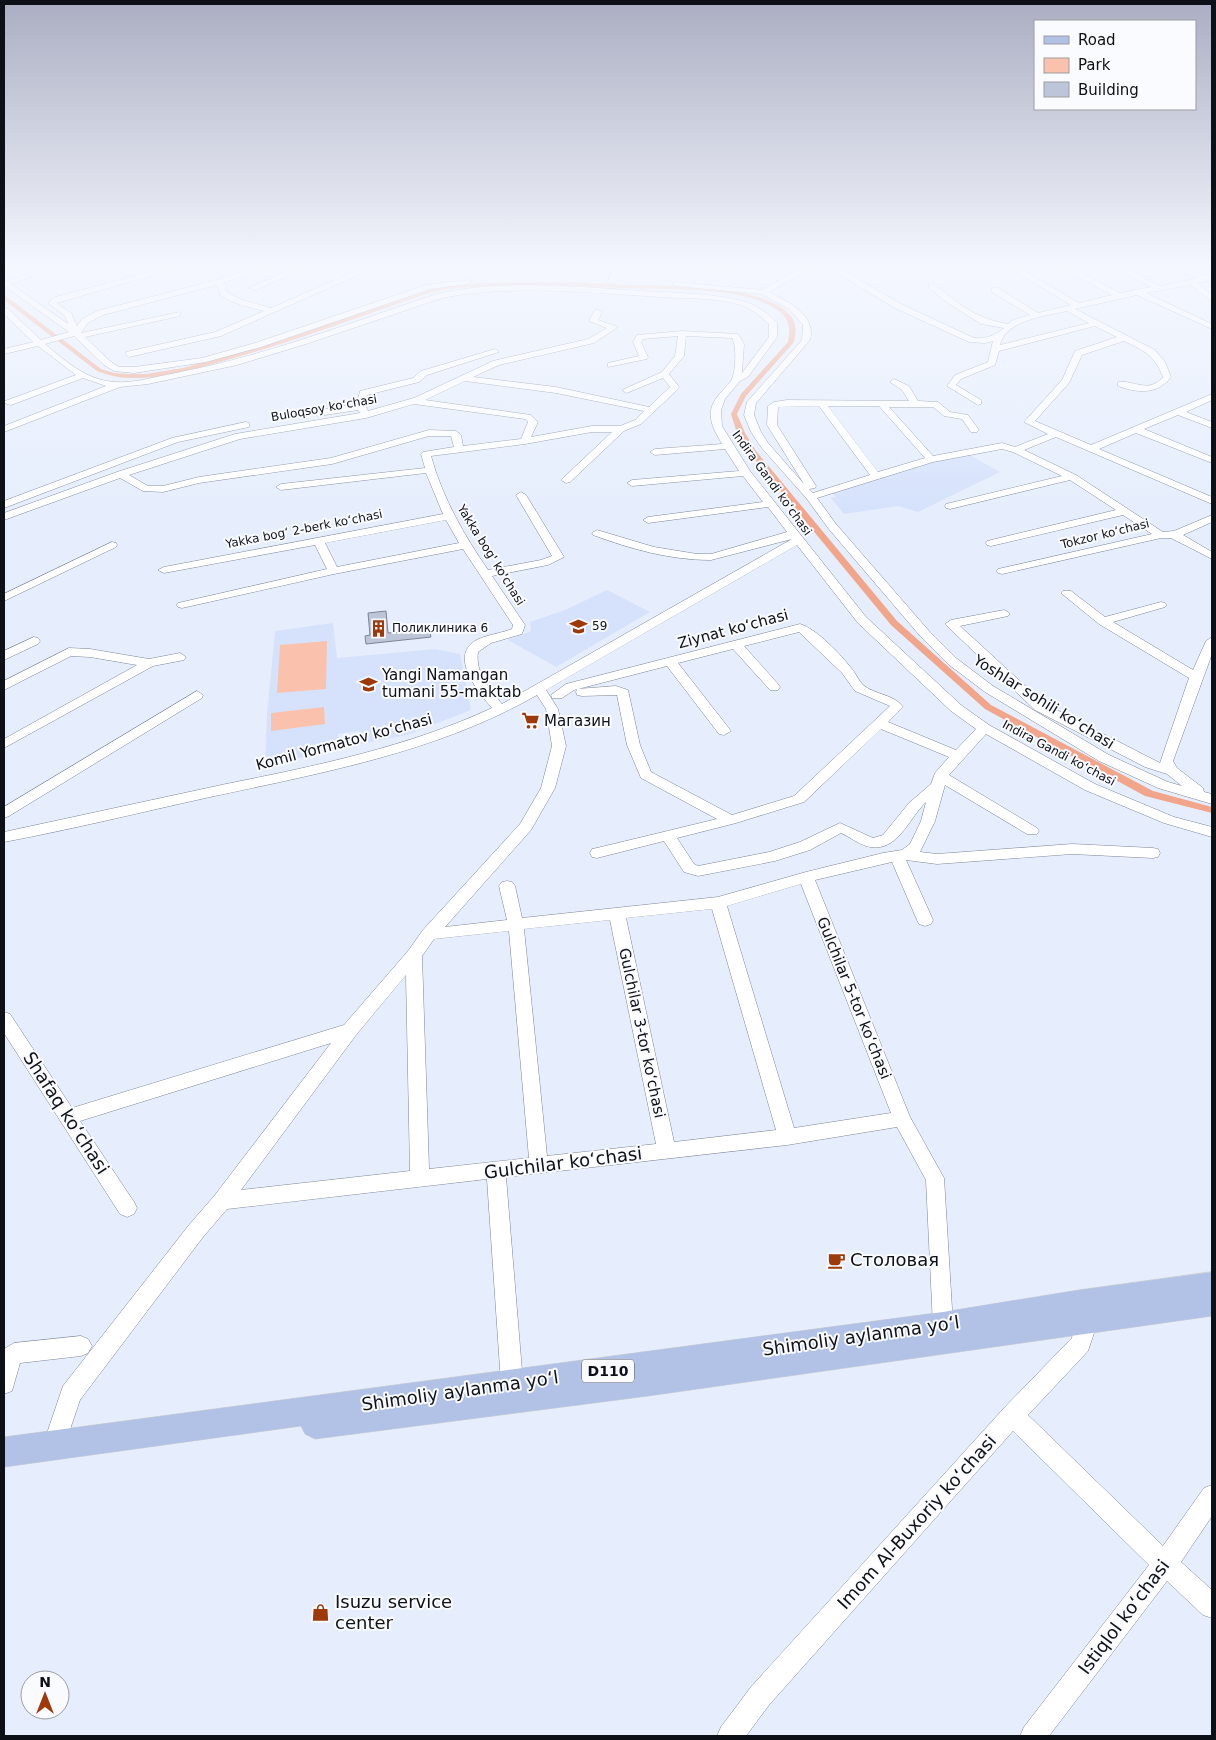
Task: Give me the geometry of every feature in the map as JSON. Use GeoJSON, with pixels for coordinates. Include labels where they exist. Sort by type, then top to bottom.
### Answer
{"type":"FeatureCollection","features":[{"type":"Feature","properties":{"kind":"main road","name":"Shimoliy aylanma yoʻl"},"geometry":{"type":"LineString","coordinates":[[4,1452],[395,1407],[648,1382],[1081,1311],[1212,1285]]}},
{"type":"Feature","properties":{"kind":"main road","name":"Shimoliy aylanma yoʻl"},"geometry":{"type":"LineString","coordinates":[[4,1466],[395,1407],[512,1383],[943,1325],[1081,1311],[1212,1303]]}},
{"type":"Feature","properties":{"kind":"street"},"geometry":{"type":"LineString","coordinates":[[4,352],[23,347]]}},
{"type":"Feature","properties":{"kind":"street","name":"Indira Gandi koʻchasi"},"geometry":{"type":"LineString","coordinates":[[49,347],[63,362],[84,375],[99,382],[116,385],[192,374],[229,365],[283,347]]}},
{"type":"Feature","properties":{"kind":"street"},"geometry":{"type":"LineString","coordinates":[[89,347],[117,369],[134,370],[203,360],[250,347]]}},
{"type":"Feature","properties":{"kind":"street"},"geometry":{"type":"LineString","coordinates":[[129,354],[160,347]]}},
{"type":"Feature","properties":{"kind":"street","name":"Buloqsoy koʻchasi"},"geometry":{"type":"LineString","coordinates":[[4,517],[121,474],[238,436],[414,401],[496,364],[563,347]]}},
{"type":"Feature","properties":{"kind":"street"},"geometry":{"type":"LineString","coordinates":[[611,365],[644,357],[639,347]]}},
{"type":"Feature","properties":{"kind":"street"},"geometry":{"type":"LineString","coordinates":[[626,390],[665,374],[670,364],[677,360],[680,355],[681,347]]}},
{"type":"Feature","properties":{"kind":"street"},"geometry":{"type":"LineString","coordinates":[[737,379],[740,347]]}},
{"type":"Feature","properties":{"kind":"street","name":"Indira Gandi koʻchasi"},"geometry":{"type":"LineString","coordinates":[[766,347],[745,374],[724,392],[716,410],[717,426],[728,446],[769,504],[862,620],[956,708],[984,728],[1090,787],[1169,820],[1212,832]]}},
{"type":"Feature","properties":{"kind":"street","name":"Yoshlar sohili koʻchasi"},"geometry":{"type":"LineString","coordinates":[[799,347],[794,356],[752,402],[749,415],[764,445],[814,495]]}},
{"type":"Feature","properties":{"kind":"street"},"geometry":{"type":"LineString","coordinates":[[978,402],[951,386],[958,377],[992,363],[996,349],[1003,347]]}},
{"type":"Feature","properties":{"kind":"street"},"geometry":{"type":"LineString","coordinates":[[1096,347],[1078,353],[1066,380],[1055,395],[1029,422],[1212,501]]}},
{"type":"Feature","properties":{"kind":"street"},"geometry":{"type":"LineString","coordinates":[[1121,384],[1132,389],[1142,390],[1164,382],[1167,377],[1161,362],[1155,355],[1141,347]]}},
{"type":"Feature","properties":{"kind":"street"},"geometry":{"type":"LineString","coordinates":[[4,505],[175,440],[349,407],[363,411],[363,393],[416,380],[416,374],[495,352]]}},
{"type":"Feature","properties":{"kind":"street"},"geometry":{"type":"LineString","coordinates":[[566,480],[621,429],[638,422],[675,387],[665,374]]}},
{"type":"Feature","properties":{"kind":"street"},"geometry":{"type":"LineString","coordinates":[[8,403],[84,375]]}},
{"type":"Feature","properties":{"kind":"street"},"geometry":{"type":"LineString","coordinates":[[464,378],[556,390],[650,410]]}},
{"type":"Feature","properties":{"kind":"street"},"geometry":{"type":"LineString","coordinates":[[894,382],[906,388],[915,404]]}},
{"type":"Feature","properties":{"kind":"street"},"geometry":{"type":"LineString","coordinates":[[4,429],[116,385]]}},
{"type":"Feature","properties":{"kind":"street"},"geometry":{"type":"LineString","coordinates":[[1092,449],[1212,397]]}},
{"type":"Feature","properties":{"kind":"street"},"geometry":{"type":"LineString","coordinates":[[414,401],[528,418],[533,422],[524,440]]}},
{"type":"Feature","properties":{"kind":"street","name":"Yoshlar sohili koʻchasi"},"geometry":{"type":"LineString","coordinates":[[974,430],[965,417],[947,414],[935,404],[777,404],[773,406],[772,412],[772,425],[832,526],[925,634],[952,661],[989,689],[1104,758],[1163,785],[1212,798]]}},
{"type":"Feature","properties":{"kind":"street"},"geometry":{"type":"LineString","coordinates":[[822,404],[876,476]]}},
{"type":"Feature","properties":{"kind":"street"},"geometry":{"type":"LineString","coordinates":[[883,405],[931,459]]}},
{"type":"Feature","properties":{"kind":"street"},"geometry":{"type":"LineString","coordinates":[[1178,412],[1212,425]]}},
{"type":"Feature","properties":{"kind":"street"},"geometry":{"type":"LineString","coordinates":[[281,487],[429,470],[426,454],[459,448],[592,429],[621,429]]}},
{"type":"Feature","properties":{"kind":"street"},"geometry":{"type":"LineString","coordinates":[[1135,429],[1212,460]]}},
{"type":"Feature","properties":{"kind":"street"},"geometry":{"type":"LineString","coordinates":[[121,474],[138,486],[147,489],[163,489],[200,480],[332,461],[430,433],[452,433],[456,436],[459,448]]}},
{"type":"Feature","properties":{"kind":"street"},"geometry":{"type":"LineString","coordinates":[[1016,450],[1056,434]]}},
{"type":"Feature","properties":{"kind":"street"},"geometry":{"type":"LineString","coordinates":[[655,452],[728,446]]}},
{"type":"Feature","properties":{"kind":"street"},"geometry":{"type":"LineString","coordinates":[[814,495],[931,459],[996,446],[1016,450],[1072,478],[1161,534]]}},
{"type":"Feature","properties":{"kind":"street","name":"Yakka bog' ko'chasi"},"geometry":{"type":"LineString","coordinates":[[429,470],[449,516],[519,628],[518,631],[513,633],[477,644],[471,652],[470,658],[479,684],[500,710]]}},
{"type":"Feature","properties":{"kind":"street"},"geometry":{"type":"LineString","coordinates":[[632,483],[746,473]]}},
{"type":"Feature","properties":{"kind":"street"},"geometry":{"type":"LineString","coordinates":[[950,506],[1072,478]]}},
{"type":"Feature","properties":{"kind":"street"},"geometry":{"type":"LineString","coordinates":[[485,574],[544,563],[558,557],[554,547],[520,495]]}},
{"type":"Feature","properties":{"kind":"street"},"geometry":{"type":"LineString","coordinates":[[648,520],[769,504]]}},
{"type":"Feature","properties":{"kind":"street"},"geometry":{"type":"LineString","coordinates":[[991,543],[1125,510]]}},
{"type":"Feature","properties":{"kind":"street","name":"Yakka bogʻ 2-berk koʻchasi"},"geometry":{"type":"LineString","coordinates":[[164,570],[449,516]]}},
{"type":"Feature","properties":{"kind":"street","name":"Tokzor koʻchasi"},"geometry":{"type":"LineString","coordinates":[[1002,571],[1074,556],[1161,534],[1174,534],[1212,518]]}},
{"type":"Feature","properties":{"kind":"street"},"geometry":{"type":"LineString","coordinates":[[597,533],[650,549],[702,558],[796,537]]}},
{"type":"Feature","properties":{"kind":"street"},"geometry":{"type":"LineString","coordinates":[[1174,534],[1212,556]]}},
{"type":"Feature","properties":{"kind":"street","name":"Komil Yormatov koʻchasi"},"geometry":{"type":"LineString","coordinates":[[4,837],[295,774],[405,747],[475,722],[500,710],[547,693],[796,537]]}},
{"type":"Feature","properties":{"kind":"street"},"geometry":{"type":"LineString","coordinates":[[318,540],[334,571]]}},
{"type":"Feature","properties":{"kind":"street"},"geometry":{"type":"LineString","coordinates":[[182,605],[467,544]]}},
{"type":"Feature","properties":{"kind":"street"},"geometry":{"type":"LineString","coordinates":[[4,598],[112,545]]}},
{"type":"Feature","properties":{"kind":"street"},"geometry":{"type":"LineString","coordinates":[[1067,593],[1104,621],[1196,677]]}},
{"type":"Feature","properties":{"kind":"street"},"geometry":{"type":"LineString","coordinates":[[1104,621],[1161,605]]}},
{"type":"Feature","properties":{"kind":"street"},"geometry":{"type":"LineString","coordinates":[[1004,614],[951,624],[1040,707],[1150,764],[1172,771],[1200,792],[1212,798]]}},
{"type":"Feature","properties":{"kind":"street","name":"Ziynat koʻchasi"},"geometry":{"type":"LineString","coordinates":[[547,693],[800,628],[806,630],[846,670],[859,688],[895,704],[897,707],[799,799],[730,820],[597,853]]}},
{"type":"Feature","properties":{"kind":"street"},"geometry":{"type":"LineString","coordinates":[[4,656],[34,640]]}},
{"type":"Feature","properties":{"kind":"street"},"geometry":{"type":"LineString","coordinates":[[1172,771],[1166,761],[1196,677],[1212,641]]}},
{"type":"Feature","properties":{"kind":"street"},"geometry":{"type":"LineString","coordinates":[[735,644],[774,687]]}},
{"type":"Feature","properties":{"kind":"street"},"geometry":{"type":"LineString","coordinates":[[4,686],[69,652],[90,653],[149,663]]}},
{"type":"Feature","properties":{"kind":"street"},"geometry":{"type":"LineString","coordinates":[[4,744],[149,663],[180,657]]}},
{"type":"Feature","properties":{"kind":"street"},"geometry":{"type":"LineString","coordinates":[[671,662],[724,731]]}},
{"type":"Feature","properties":{"kind":"street"},"geometry":{"type":"LineString","coordinates":[[54,1445],[71,1394],[222,1200],[350,1030],[414,955],[429,934],[526,827],[548,788],[559,746],[547,693],[609,690],[622,692],[640,766],[646,775],[730,820]]}},
{"type":"Feature","properties":{"kind":"street"},"geometry":{"type":"LineString","coordinates":[[4,813],[197,695]]}},
{"type":"Feature","properties":{"kind":"street"},"geometry":{"type":"LineString","coordinates":[[879,723],[958,756]]}},
{"type":"Feature","properties":{"kind":"street"},"geometry":{"type":"LineString","coordinates":[[668,836],[689,868],[698,871],[770,857],[805,846],[840,828],[847,829],[875,843],[885,841],[984,728]]}},
{"type":"Feature","properties":{"kind":"street"},"geometry":{"type":"LineString","coordinates":[[939,780],[1032,831]]}},
{"type":"Feature","properties":{"kind":"street"},"geometry":{"type":"LineString","coordinates":[[902,856],[916,847],[928,821],[939,780]]}},
{"type":"Feature","properties":{"kind":"street"},"geometry":{"type":"LineString","coordinates":[[429,934],[718,903],[806,877],[902,856],[937,859],[1072,849],[1153,853]]}},
{"type":"Feature","properties":{"kind":"street"},"geometry":{"type":"LineString","coordinates":[[902,856],[925,920]]}},
{"type":"Feature","properties":{"kind":"street","name":"Gulchilar 5-tor koʻchasi"},"geometry":{"type":"LineString","coordinates":[[806,877],[902,1119],[935,1178],[943,1325]]}},
{"type":"Feature","properties":{"kind":"street"},"geometry":{"type":"LineString","coordinates":[[507,886],[516,924],[539,1166]]}},
{"type":"Feature","properties":{"kind":"street"},"geometry":{"type":"LineString","coordinates":[[718,903],[787,1137]]}},
{"type":"Feature","properties":{"kind":"street","name":"Gulchilar 3-tor koʻchasi"},"geometry":{"type":"LineString","coordinates":[[617,914],[667,1151]]}},
{"type":"Feature","properties":{"kind":"street"},"geometry":{"type":"LineString","coordinates":[[414,955],[420,1180]]}},
{"type":"Feature","properties":{"kind":"street","name":"Shafaq koʻchasi"},"geometry":{"type":"LineString","coordinates":[[4,1019],[127,1208]]}},
{"type":"Feature","properties":{"kind":"street"},"geometry":{"type":"LineString","coordinates":[[68,1117],[350,1030]]}},
{"type":"Feature","properties":{"kind":"street","name":"Gulchilar koʻchasi"},"geometry":{"type":"LineString","coordinates":[[222,1200],[420,1180],[787,1137],[902,1119]]}},
{"type":"Feature","properties":{"kind":"street"},"geometry":{"type":"LineString","coordinates":[[496,1171],[512,1383]]}},
{"type":"Feature","properties":{"kind":"street","name":"Imom Al-Buxoriy koʻchasi"},"geometry":{"type":"LineString","coordinates":[[730,1736],[760,1696],[1013,1415],[1081,1344],[1085,1330],[1081,1311]]}},
{"type":"Feature","properties":{"kind":"street"},"geometry":{"type":"LineString","coordinates":[[4,1383],[10,1358],[14,1353],[81,1346]]}},
{"type":"Feature","properties":{"kind":"street"},"geometry":{"type":"LineString","coordinates":[[1013,1415],[1165,1564],[1212,1606]]}},
{"type":"Feature","properties":{"kind":"street","name":"Istiqlol ko‘chasi"},"geometry":{"type":"LineString","coordinates":[[1033,1736],[1165,1564],[1212,1496]]}},
{"type":"Feature","properties":{"kind":"shaded area"},"geometry":{"type":"Polygon","coordinates":[[[968,454],[1000,472],[918,512],[898,506],[844,514],[831,498],[836,497],[831,492],[915,465],[968,454]]]}},
{"type":"Feature","properties":{"kind":"shaded area","name":"59"},"geometry":{"type":"Polygon","coordinates":[[[607,590],[650,612],[556,667],[508,640],[531,631],[530,622],[565,610],[607,590]]]}},
{"type":"Feature","properties":{"kind":"shaded area","name":"Yangi Namangan tumani 55-maktab"},"geometry":{"type":"Polygon","coordinates":[[[333,623],[337,658],[435,649],[460,654],[471,710],[407,735],[360,744],[359,731],[338,734],[340,748],[265,766],[267,714],[275,631],[333,623]]]}},
{"type":"Feature","properties":{"kind":"green space"},"geometry":{"type":"Polygon","coordinates":[[[327,641],[326,689],[277,693],[280,645],[327,641]]]}},
{"type":"Feature","properties":{"kind":"green space"},"geometry":{"type":"Polygon","coordinates":[[[324,707],[325,724],[271,731],[271,713],[324,707]]]}},
{"type":"Feature","properties":{"kind":"building","name":"Поликлиника 6"},"geometry":{"type":"Polygon","coordinates":[[[386,611],[388,633],[429,629],[431,637],[366,644],[365,636],[370,635],[368,613],[386,611]]]}},
{"type":"Feature","properties":{"kind":"waterway"},"geometry":{"type":"LineString","coordinates":[[69,347],[99,370],[113,375],[129,376],[146,376],[183,370],[265,347]]}},
{"type":"Feature","properties":{"kind":"waterway"},"geometry":{"type":"LineString","coordinates":[[786,347],[743,395],[734,414],[741,433],[753,452],[894,623],[988,707],[1149,794],[1212,810]]}},
{"type":"Feature","properties":{"kind":"place","name":"59"},"geometry":{"type":"Point","coordinates":[578,626]}},
{"type":"Feature","properties":{"kind":"place","name":"Поликлиника 6"},"geometry":{"type":"Point","coordinates":[378,628]}},
{"type":"Feature","properties":{"kind":"place","name":"Yangi Namangan tumani 55-maktab"},"geometry":{"type":"Point","coordinates":[368,684]}},
{"type":"Feature","properties":{"kind":"place","name":"Магазин"},"geometry":{"type":"Point","coordinates":[530,721]}},
{"type":"Feature","properties":{"kind":"place","name":"Столовая"},"geometry":{"type":"Point","coordinates":[836,1260]}},
{"type":"Feature","properties":{"kind":"place","name":"Isuzu service center"},"geometry":{"type":"Point","coordinates":[321,1612]}}]}
